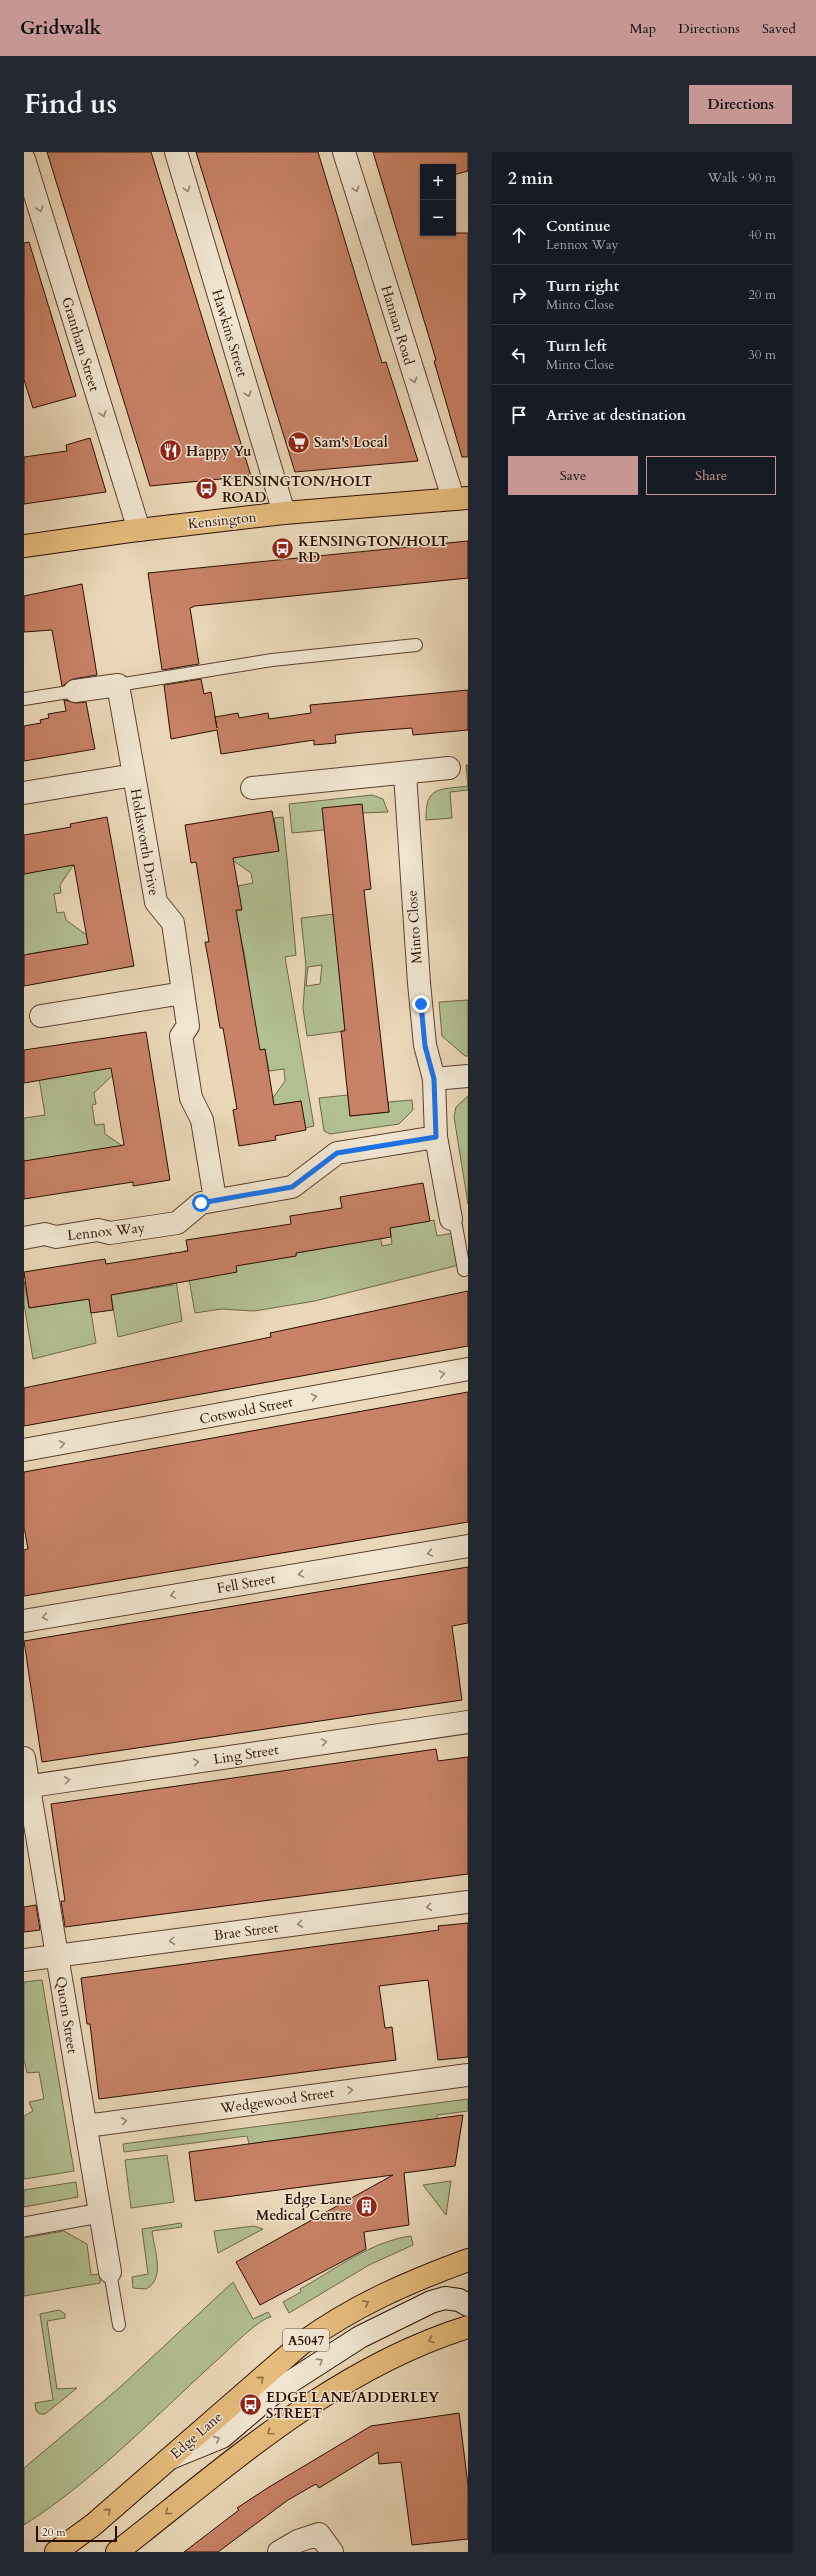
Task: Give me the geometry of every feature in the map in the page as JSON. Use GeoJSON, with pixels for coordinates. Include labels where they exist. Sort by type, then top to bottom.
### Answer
{"type":"FeatureCollection","features":[{"type":"Feature","properties":{"kind":"main road","name":"Kensington"},"geometry":{"type":"LineString","coordinates":[[24,546],[139,530],[284,513],[461,498]]}},
{"type":"Feature","properties":{"kind":"main road","name":"Edge Lane"},"geometry":{"type":"LineString","coordinates":[[56,2552],[93,2525],[301,2344],[334,2320],[419,2278],[468,2260]]}},
{"type":"Feature","properties":{"kind":"main road"},"geometry":{"type":"LineString","coordinates":[[118,2552],[262,2439],[348,2380],[418,2345],[468,2327]]}},
{"type":"Feature","properties":{"kind":"street","name":"Hawkins Street"},"geometry":{"type":"LineString","coordinates":[[176,152],[284,513]]}},
{"type":"Feature","properties":{"kind":"street","name":"Hannan Road"},"geometry":{"type":"LineString","coordinates":[[344,152],[461,498]]}},
{"type":"Feature","properties":{"kind":"street","name":"Grantham Street"},"geometry":{"type":"LineString","coordinates":[[24,159],[139,530]]}},
{"type":"Feature","properties":{"kind":"street"},"geometry":{"type":"LineString","coordinates":[[76,691],[118,685],[134,775]]}},
{"type":"Feature","properties":{"kind":"street"},"geometry":{"type":"LineString","coordinates":[[252,788],[405,774],[449,768]]}},
{"type":"Feature","properties":{"kind":"street","name":"Minto Close"},"geometry":{"type":"LineString","coordinates":[[405,774],[416,955],[425,1046],[434,1079],[436,1137],[451,1219]]}},
{"type":"Feature","properties":{"kind":"street","name":"Holdsworth Drive"},"geometry":{"type":"LineString","coordinates":[[24,793],[134,775],[156,902],[172,923],[188,1026],[181,1036],[191,1098],[202,1120],[215,1199]]}},
{"type":"Feature","properties":{"kind":"street"},"geometry":{"type":"LineString","coordinates":[[42,1016],[183,993]]}},
{"type":"Feature","properties":{"kind":"street"},"geometry":{"type":"LineString","coordinates":[[434,1079],[468,1076]]}},
{"type":"Feature","properties":{"kind":"street","name":"Lennox Way"},"geometry":{"type":"LineString","coordinates":[[24,1238],[45,1234],[56,1237],[98,1230],[110,1234],[177,1222],[201,1203],[215,1199],[292,1187],[337,1153],[436,1137]]}},
{"type":"Feature","properties":{"kind":"street","name":"Cotswold Street"},"geometry":{"type":"LineString","coordinates":[[24,1450],[468,1369]]}},
{"type":"Feature","properties":{"kind":"street","name":"Fell Street"},"geometry":{"type":"LineString","coordinates":[[24,1620],[468,1546]]}},
{"type":"Feature","properties":{"kind":"street","name":"Ling Street"},"geometry":{"type":"LineString","coordinates":[[26,1786],[468,1722]]}},
{"type":"Feature","properties":{"kind":"street","name":"Quorn Street"},"geometry":{"type":"LineString","coordinates":[[24,1758],[26,1786],[58,1955],[110,2272]]}},
{"type":"Feature","properties":{"kind":"street","name":"Brae Street"},"geometry":{"type":"LineString","coordinates":[[24,1960],[468,1902]]}},
{"type":"Feature","properties":{"kind":"street","name":"Wedgewood Street"},"geometry":{"type":"LineString","coordinates":[[86,2126],[468,2075]]}},
{"type":"Feature","properties":{"kind":"street"},"geometry":{"type":"LineString","coordinates":[[24,2227],[100,2214]]}},
{"type":"Feature","properties":{"kind":"street"},"geometry":{"type":"LineString","coordinates":[[168,2459],[222,2437],[276,2391],[318,2362],[367,2334],[431,2302],[445,2298],[459,2300],[468,2305]]}},
{"type":"Feature","properties":{"kind":"street"},"geometry":{"type":"LineString","coordinates":[[279,2552],[298,2541],[319,2534],[332,2552]]}},
{"type":"Feature","properties":{"kind":"lane"},"geometry":{"type":"LineString","coordinates":[[118,685],[272,660],[416,645]]}},
{"type":"Feature","properties":{"kind":"lane"},"geometry":{"type":"LineString","coordinates":[[24,699],[76,691]]}},
{"type":"Feature","properties":{"kind":"lane"},"geometry":{"type":"LineString","coordinates":[[451,1219],[456,1226],[464,1270]]}},
{"type":"Feature","properties":{"kind":"lane"},"geometry":{"type":"LineString","coordinates":[[110,2272],[119,2325]]}},
{"type":"Feature","properties":{"kind":"green space"},"geometry":{"type":"Polygon","coordinates":[[[466,765],[468,765],[468,786],[466,765]]]}},
{"type":"Feature","properties":{"kind":"green space"},"geometry":{"type":"Polygon","coordinates":[[[468,786],[468,790],[450,792],[452,818],[426,820],[426,809],[431,795],[442,789],[468,786]]]}},
{"type":"Feature","properties":{"kind":"green space"},"geometry":{"type":"Polygon","coordinates":[[[372,795],[383,799],[388,812],[363,813],[324,830],[292,833],[289,804],[372,795]]]}},
{"type":"Feature","properties":{"kind":"green space"},"geometry":{"type":"Polygon","coordinates":[[[283,817],[296,955],[285,957],[314,1126],[305,1128],[301,1101],[270,1106],[270,1102],[285,1081],[284,1069],[269,1071],[265,1050],[258,1051],[245,957],[235,910],[241,910],[238,886],[253,883],[251,873],[228,857],[279,851],[274,818],[283,817]]]}},
{"type":"Feature","properties":{"kind":"green space"},"geometry":{"type":"Polygon","coordinates":[[[76,861],[60,885],[61,893],[54,894],[57,913],[64,912],[66,920],[88,936],[89,944],[28,954],[32,978],[24,978],[24,874],[76,861]]]}},
{"type":"Feature","properties":{"kind":"green space"},"geometry":{"type":"Polygon","coordinates":[[[334,914],[345,1031],[307,1036],[303,1008],[306,966],[301,918],[334,914]],[[322,965],[308,967],[306,986],[320,984],[322,965]]]}},
{"type":"Feature","properties":{"kind":"green space"},"geometry":{"type":"Polygon","coordinates":[[[468,1000],[468,1056],[465,1056],[442,1036],[439,1002],[468,1000]]]}},
{"type":"Feature","properties":{"kind":"green space"},"geometry":{"type":"Polygon","coordinates":[[[24,1056],[114,1067],[115,1073],[94,1093],[96,1104],[92,1105],[95,1125],[104,1124],[105,1134],[127,1149],[24,1161],[24,1118],[45,1115],[38,1072],[24,1056]]]}},
{"type":"Feature","properties":{"kind":"green space"},"geometry":{"type":"Polygon","coordinates":[[[348,1095],[350,1116],[389,1112],[388,1102],[412,1100],[413,1110],[399,1124],[330,1134],[324,1131],[319,1098],[348,1095]]]}},
{"type":"Feature","properties":{"kind":"green space"},"geometry":{"type":"Polygon","coordinates":[[[468,1096],[468,1204],[454,1117],[456,1107],[468,1096]]]}},
{"type":"Feature","properties":{"kind":"green space"},"geometry":{"type":"Polygon","coordinates":[[[342,1208],[347,1235],[379,1230],[382,1246],[392,1244],[390,1228],[434,1220],[437,1236],[453,1233],[459,1265],[315,1301],[254,1311],[221,1309],[195,1313],[184,1251],[188,1251],[225,1274],[236,1272],[236,1265],[296,1256],[296,1253],[343,1245],[337,1209],[342,1208]]]}},
{"type":"Feature","properties":{"kind":"green space"},"geometry":{"type":"Polygon","coordinates":[[[172,1253],[182,1321],[118,1337],[111,1295],[173,1285],[168,1254],[172,1253]]]}},
{"type":"Feature","properties":{"kind":"green space"},"geometry":{"type":"Polygon","coordinates":[[[24,1281],[29,1308],[89,1299],[96,1343],[33,1359],[24,1304],[24,1281]]]}},
{"type":"Feature","properties":{"kind":"green space"},"geometry":{"type":"Polygon","coordinates":[[[42,1980],[74,2171],[24,2179],[24,2116],[33,2111],[29,2102],[44,2099],[39,2072],[27,2073],[24,2060],[24,1982],[42,1980]]]}},
{"type":"Feature","properties":{"kind":"green space"},"geometry":{"type":"Polygon","coordinates":[[[468,2099],[468,2111],[437,2115],[437,2119],[249,2144],[247,2136],[124,2152],[123,2144],[468,2099]]]}},
{"type":"Feature","properties":{"kind":"green space"},"geometry":{"type":"Polygon","coordinates":[[[167,2155],[174,2202],[131,2208],[125,2160],[167,2155]]]}},
{"type":"Feature","properties":{"kind":"green space"},"geometry":{"type":"Polygon","coordinates":[[[451,2181],[446,2215],[423,2185],[451,2181]]]}},
{"type":"Feature","properties":{"kind":"green space"},"geometry":{"type":"Polygon","coordinates":[[[76,2182],[78,2197],[24,2207],[24,2190],[76,2182]]]}},
{"type":"Feature","properties":{"kind":"green space"},"geometry":{"type":"Polygon","coordinates":[[[181,2223],[182,2227],[152,2231],[157,2263],[156,2278],[146,2289],[133,2288],[132,2277],[148,2274],[142,2229],[181,2223]]]}},
{"type":"Feature","properties":{"kind":"green space"},"geometry":{"type":"Polygon","coordinates":[[[254,2226],[263,2229],[218,2253],[214,2231],[254,2226]]]}},
{"type":"Feature","properties":{"kind":"green space"},"geometry":{"type":"Polygon","coordinates":[[[64,2231],[87,2244],[91,2275],[100,2274],[100,2283],[24,2296],[24,2238],[64,2231]]]}},
{"type":"Feature","properties":{"kind":"green space"},"geometry":{"type":"Polygon","coordinates":[[[411,2236],[413,2245],[369,2265],[289,2313],[283,2302],[301,2292],[300,2289],[368,2250],[396,2239],[411,2236]]]}},
{"type":"Feature","properties":{"kind":"green space"},"geometry":{"type":"Polygon","coordinates":[[[233,2282],[253,2319],[268,2312],[271,2317],[254,2326],[103,2465],[52,2506],[24,2525],[24,2468],[118,2389],[233,2282]]]}},
{"type":"Feature","properties":{"kind":"green space"},"geometry":{"type":"Polygon","coordinates":[[[59,2310],[65,2314],[65,2318],[47,2321],[57,2389],[77,2388],[45,2414],[40,2414],[36,2411],[35,2403],[53,2400],[40,2314],[59,2310]]]}},
{"type":"Feature","properties":{"kind":"building"},"geometry":{"type":"Polygon","coordinates":[[[47,152],[151,152],[251,476],[150,486],[47,152]]]}},
{"type":"Feature","properties":{"kind":"building"},"geometry":{"type":"Polygon","coordinates":[[[196,152],[318,152],[382,363],[386,362],[418,461],[295,472],[196,152]]]}},
{"type":"Feature","properties":{"kind":"building"},"geometry":{"type":"Polygon","coordinates":[[[373,152],[468,152],[468,171],[456,174],[456,164],[420,164],[420,236],[456,236],[456,233],[468,233],[468,457],[462,457],[434,361],[436,360],[373,152]]]}},
{"type":"Feature","properties":{"kind":"building"},"geometry":{"type":"Polygon","coordinates":[[[29,242],[76,396],[33,408],[24,380],[24,243],[29,242]]]}},
{"type":"Feature","properties":{"kind":"building"},"geometry":{"type":"Polygon","coordinates":[[[90,438],[106,492],[24,504],[24,457],[67,451],[66,445],[90,438]]]}},
{"type":"Feature","properties":{"kind":"building"},"geometry":{"type":"Polygon","coordinates":[[[468,541],[468,578],[195,606],[190,608],[199,664],[162,670],[148,573],[468,541]]]}},
{"type":"Feature","properties":{"kind":"building"},"geometry":{"type":"Polygon","coordinates":[[[82,584],[97,675],[73,679],[62,686],[52,630],[24,632],[24,596],[82,584]]]}},
{"type":"Feature","properties":{"kind":"building"},"geometry":{"type":"Polygon","coordinates":[[[201,679],[204,694],[211,692],[215,717],[238,713],[239,718],[268,713],[269,719],[311,713],[310,705],[468,690],[468,730],[413,735],[412,728],[362,732],[335,735],[336,743],[314,745],[314,740],[221,754],[217,730],[171,739],[164,685],[201,679]]]}},
{"type":"Feature","properties":{"kind":"building"},"geometry":{"type":"Polygon","coordinates":[[[64,700],[76,703],[86,702],[95,749],[24,761],[24,726],[41,723],[40,720],[49,718],[48,714],[66,711],[64,700]]]}},
{"type":"Feature","properties":{"kind":"building"},"geometry":{"type":"Polygon","coordinates":[[[362,804],[371,889],[364,890],[389,1112],[350,1116],[341,1031],[345,1031],[322,808],[362,804]]]}},
{"type":"Feature","properties":{"kind":"building"},"geometry":{"type":"Polygon","coordinates":[[[272,811],[279,851],[233,858],[242,910],[236,910],[260,1050],[265,1049],[274,1105],[301,1101],[306,1130],[275,1136],[276,1140],[239,1146],[233,1110],[237,1109],[223,1028],[220,1028],[205,942],[209,942],[196,862],[191,863],[185,825],[272,811]]]}},
{"type":"Feature","properties":{"kind":"building"},"geometry":{"type":"Polygon","coordinates":[[[107,817],[134,966],[24,986],[24,955],[88,944],[74,865],[24,874],[24,835],[71,827],[70,824],[107,817]]]}},
{"type":"Feature","properties":{"kind":"building"},"geometry":{"type":"Polygon","coordinates":[[[146,1032],[170,1180],[133,1186],[133,1182],[24,1199],[24,1161],[124,1145],[111,1068],[24,1083],[24,1050],[146,1032]]]}},
{"type":"Feature","properties":{"kind":"building"},"geometry":{"type":"Polygon","coordinates":[[[423,1183],[430,1221],[390,1228],[391,1237],[296,1253],[296,1256],[236,1266],[237,1272],[111,1295],[113,1310],[91,1313],[89,1299],[29,1308],[24,1272],[105,1259],[106,1264],[188,1251],[186,1240],[291,1224],[290,1216],[342,1208],[340,1197],[423,1183]]]}},
{"type":"Feature","properties":{"kind":"building"},"geometry":{"type":"Polygon","coordinates":[[[468,1291],[468,1346],[24,1426],[24,1388],[271,1337],[270,1333],[468,1291]]]}},
{"type":"Feature","properties":{"kind":"building"},"geometry":{"type":"Polygon","coordinates":[[[468,1392],[468,1522],[24,1596],[24,1550],[28,1549],[24,1527],[24,1472],[468,1392]]]}},
{"type":"Feature","properties":{"kind":"building"},"geometry":{"type":"Polygon","coordinates":[[[468,1567],[468,1623],[452,1626],[462,1700],[42,1762],[24,1641],[468,1567]]]}},
{"type":"Feature","properties":{"kind":"building"},"geometry":{"type":"Polygon","coordinates":[[[436,1749],[438,1761],[468,1757],[468,1874],[65,1927],[61,1901],[65,1901],[51,1804],[436,1749]]]}},
{"type":"Feature","properties":{"kind":"building"},"geometry":{"type":"Polygon","coordinates":[[[36,1905],[40,1930],[24,1932],[24,1907],[36,1905]]]}},
{"type":"Feature","properties":{"kind":"building"},"geometry":{"type":"Polygon","coordinates":[[[468,1923],[468,2057],[438,2060],[428,1980],[379,1986],[385,2028],[392,2027],[396,2060],[99,2099],[90,2024],[87,2024],[81,1978],[439,1930],[438,1926],[468,1923]]]}},
{"type":"Feature","properties":{"kind":"building","name":"Edge Lane Medical Centre"},"geometry":{"type":"Polygon","coordinates":[[[463,2115],[455,2166],[404,2173],[409,2225],[364,2232],[366,2249],[260,2305],[236,2262],[393,2175],[195,2201],[189,2152],[463,2115]]]}},
{"type":"Feature","properties":{"kind":"building"},"geometry":{"type":"Polygon","coordinates":[[[459,2413],[468,2485],[468,2539],[412,2545],[401,2462],[379,2464],[378,2452],[319,2488],[316,2484],[288,2500],[218,2552],[184,2552],[239,2510],[237,2508],[269,2487],[371,2426],[459,2413]]]}},
{"type":"Feature","properties":{"kind":"place","name":"Sam's Local"},"geometry":{"type":"Point","coordinates":[298,442]}},
{"type":"Feature","properties":{"kind":"place","name":"Happy Yu"},"geometry":{"type":"Point","coordinates":[171,451]}},
{"type":"Feature","properties":{"kind":"place","name":"KENSINGTON/HOLT ROAD"},"geometry":{"type":"Point","coordinates":[206,489]}},
{"type":"Feature","properties":{"kind":"place","name":"KENSINGTON/HOLT RD"},"geometry":{"type":"Point","coordinates":[283,549]}},
{"type":"Feature","properties":{"kind":"place","name":"Edge Lane Medical Centre"},"geometry":{"type":"Point","coordinates":[367,2207]}},
{"type":"Feature","properties":{"kind":"place","name":"EDGE LANE/ADDERLEY STREET"},"geometry":{"type":"Point","coordinates":[250,2405]}},
{"type":"Feature","properties":{"kind":"route"},"geometry":{"type":"LineString","coordinates":[[201,1203],[215,1199],[292,1187],[337,1153],[436,1137],[434,1079],[425,1046],[421,1004]]}}]}
